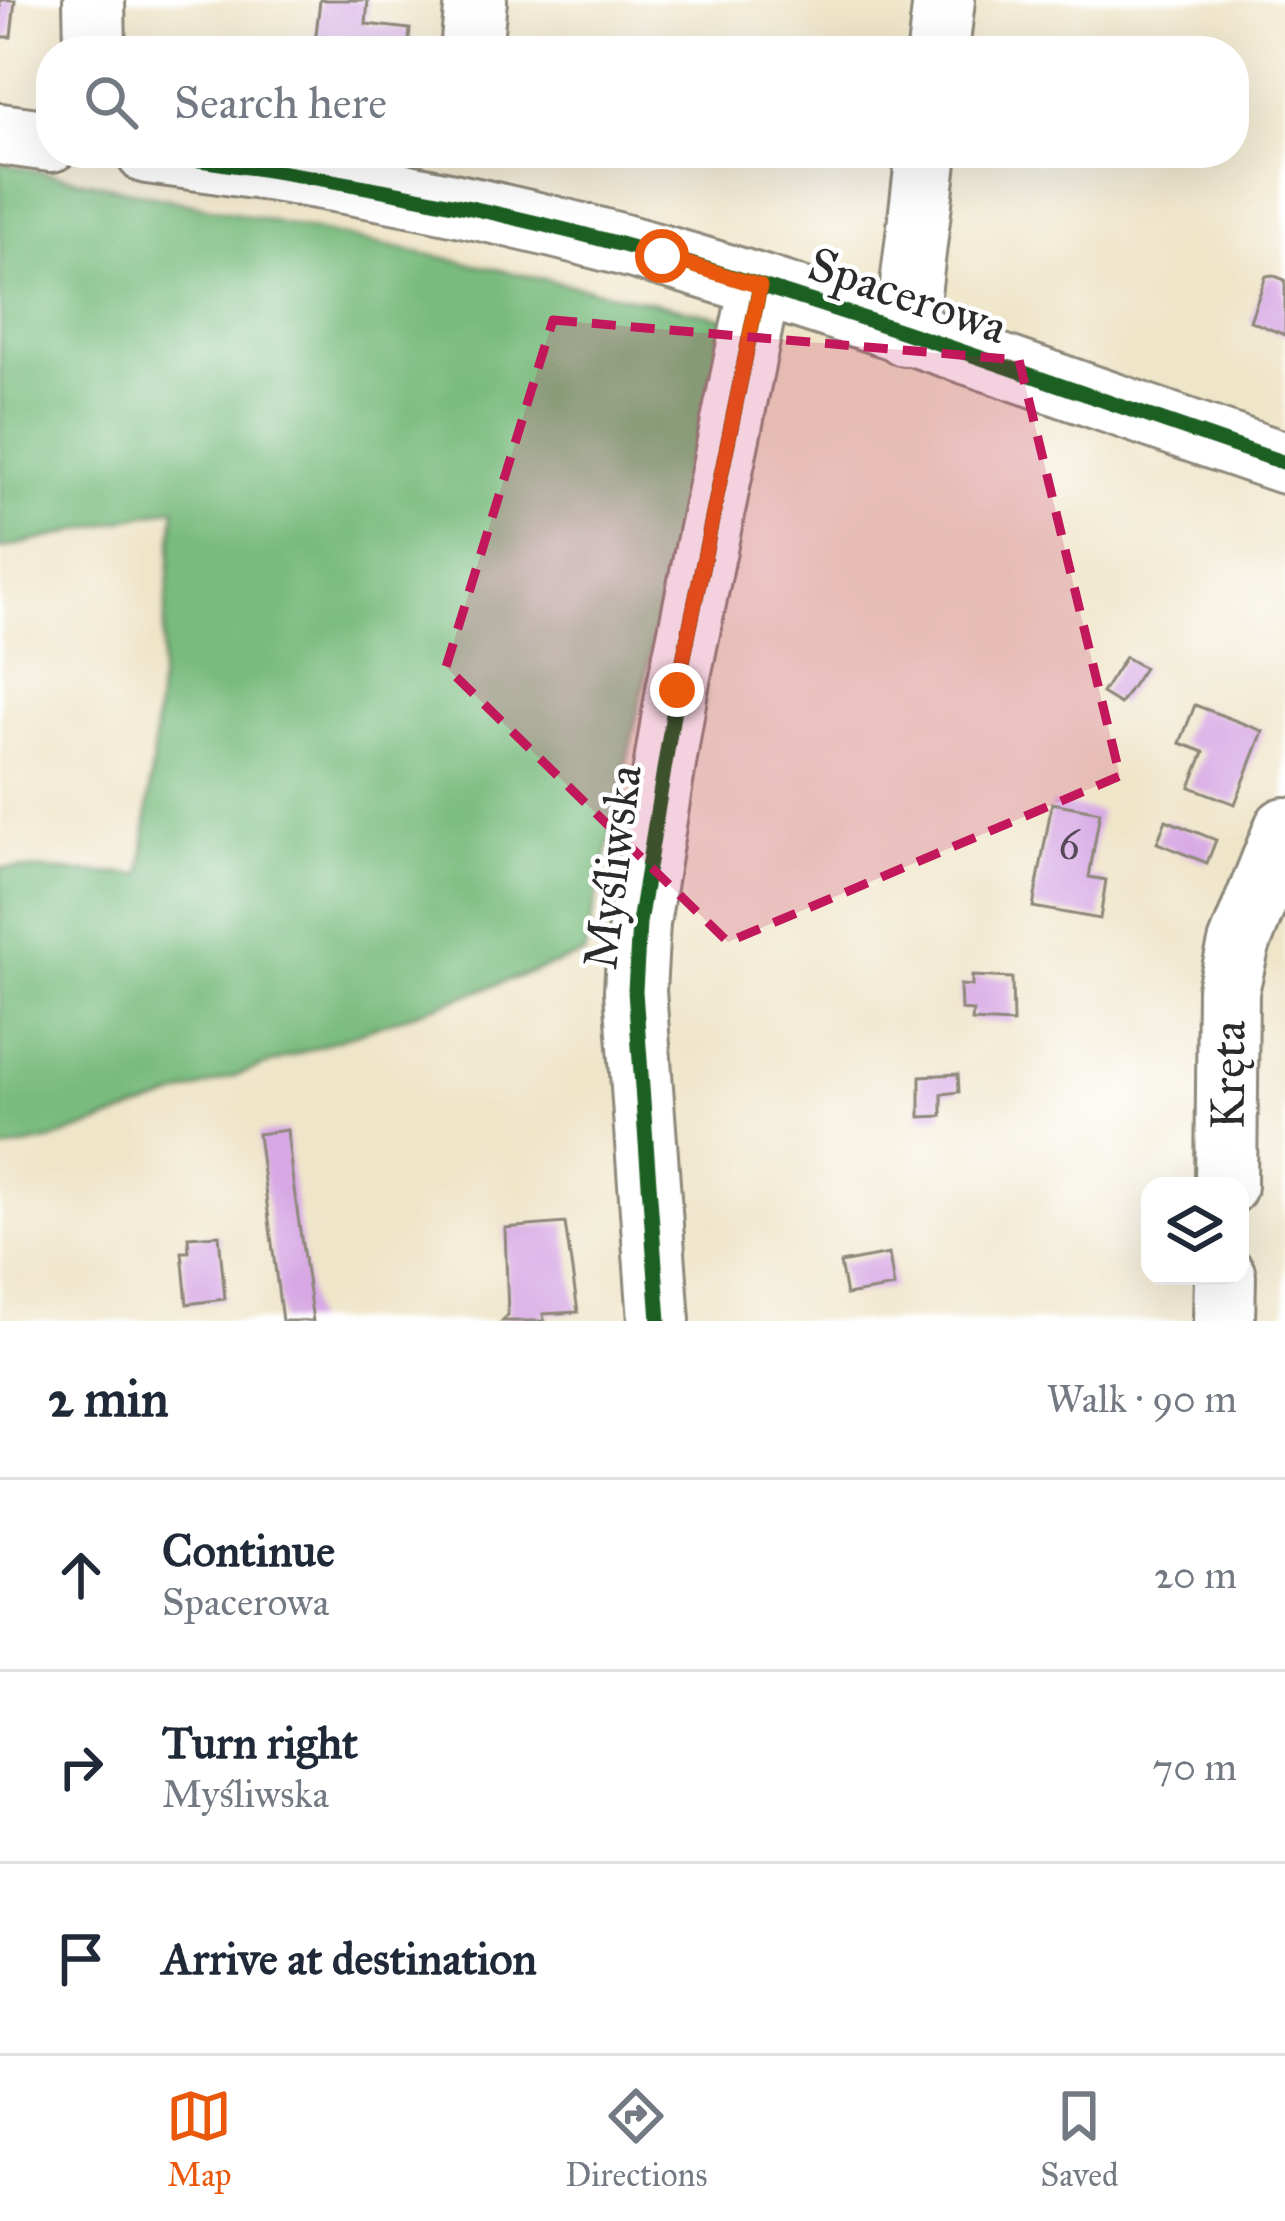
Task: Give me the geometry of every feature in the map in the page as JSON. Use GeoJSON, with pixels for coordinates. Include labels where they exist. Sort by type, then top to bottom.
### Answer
{"type":"FeatureCollection","features":[{"type":"Feature","properties":{"kind":"street"},"geometry":{"type":"LineString","coordinates":[[94,0],[94,36]]}},
{"type":"Feature","properties":{"kind":"street"},"geometry":{"type":"LineString","coordinates":[[472,36],[476,0]]}},
{"type":"Feature","properties":{"kind":"street"},"geometry":{"type":"LineString","coordinates":[[940,36],[944,0]]}},
{"type":"Feature","properties":{"kind":"street"},"geometry":{"type":"LineString","coordinates":[[0,134],[36,139]]}},
{"type":"Feature","properties":{"kind":"street","name":"Spacerowa"},"geometry":{"type":"LineString","coordinates":[[267,168],[458,179],[1285,463]]}},
{"type":"Feature","properties":{"kind":"street"},"geometry":{"type":"LineString","coordinates":[[905,335],[925,168]]}},
{"type":"Feature","properties":{"kind":"street","name":"Myśliwska"},"geometry":{"type":"LineString","coordinates":[[658,1321],[635,991],[639,923],[677,690],[760,286]]}},
{"type":"Feature","properties":{"kind":"street","name":"Kręta"},"geometry":{"type":"LineString","coordinates":[[1226,1177],[1228,990],[1238,944],[1285,828]]}},
{"type":"Feature","properties":{"kind":"street"},"geometry":{"type":"LineString","coordinates":[[1224,1321],[1225,1285]]}},
{"type":"Feature","properties":{"kind":"highlighted area"},"geometry":{"type":"Polygon","coordinates":[[[553,320],[1019,360],[1120,776],[728,942],[446,667],[553,320]]]}},
{"type":"Feature","properties":{"kind":"green space"},"geometry":{"type":"Polygon","coordinates":[[[0,163],[725,318],[584,954],[48,1141],[0,1151],[0,868],[142,875],[175,508],[0,549],[0,163]]]}},
{"type":"Feature","properties":{"kind":"building"},"geometry":{"type":"Polygon","coordinates":[[[0,0],[15,0],[11,37],[0,37],[0,0]]]}},
{"type":"Feature","properties":{"kind":"building"},"geometry":{"type":"Polygon","coordinates":[[[320,0],[368,0],[366,24],[410,29],[409,36],[316,36],[320,0]]]}},
{"type":"Feature","properties":{"kind":"building"},"geometry":{"type":"Polygon","coordinates":[[[1266,276],[1285,280],[1285,335],[1250,321],[1266,276]]]}},
{"type":"Feature","properties":{"kind":"building"},"geometry":{"type":"Polygon","coordinates":[[[1125,657],[1144,668],[1120,704],[1102,693],[1125,657]]]}},
{"type":"Feature","properties":{"kind":"building"},"geometry":{"type":"Polygon","coordinates":[[[1195,705],[1263,731],[1235,804],[1190,787],[1204,752],[1180,743],[1195,705]]]}},
{"type":"Feature","properties":{"kind":"building"},"geometry":{"type":"Polygon","coordinates":[[[1052,803],[1100,812],[1089,877],[1106,880],[1100,919],[1033,907],[1052,803]]]}},
{"type":"Feature","properties":{"kind":"building"},"geometry":{"type":"Polygon","coordinates":[[[1166,820],[1216,840],[1207,863],[1157,843],[1166,820]]]}},
{"type":"Feature","properties":{"kind":"building"},"geometry":{"type":"Polygon","coordinates":[[[972,976],[1012,978],[1013,1023],[972,1021],[973,1011],[961,1010],[960,985],[972,986],[972,976]]]}},
{"type":"Feature","properties":{"kind":"building"},"geometry":{"type":"Polygon","coordinates":[[[958,1074],[959,1092],[942,1094],[942,1116],[920,1117],[920,1076],[958,1074]]]}},
{"type":"Feature","properties":{"kind":"building"},"geometry":{"type":"Polygon","coordinates":[[[287,1130],[313,1321],[282,1321],[258,1134],[287,1130]]]}},
{"type":"Feature","properties":{"kind":"building"},"geometry":{"type":"Polygon","coordinates":[[[565,1223],[578,1312],[543,1314],[544,1321],[502,1321],[508,1315],[505,1228],[565,1223]]]}},
{"type":"Feature","properties":{"kind":"building"},"geometry":{"type":"Polygon","coordinates":[[[219,1235],[225,1299],[187,1304],[182,1252],[189,1252],[188,1237],[219,1235]]]}},
{"type":"Feature","properties":{"kind":"building"},"geometry":{"type":"Polygon","coordinates":[[[889,1254],[894,1287],[846,1295],[840,1263],[889,1254]]]}},
{"type":"Feature","properties":{"kind":"cycle path"},"geometry":{"type":"LineString","coordinates":[[250,168],[407,195],[663,256],[820,304],[1285,463]]}},
{"type":"Feature","properties":{"kind":"cycle path"},"geometry":{"type":"LineString","coordinates":[[659,1321],[635,991],[639,923],[677,690],[760,286]]}},
{"type":"Feature","properties":{"kind":"route"},"geometry":{"type":"LineString","coordinates":[[662,256],[760,286],[677,690]]}}]}
